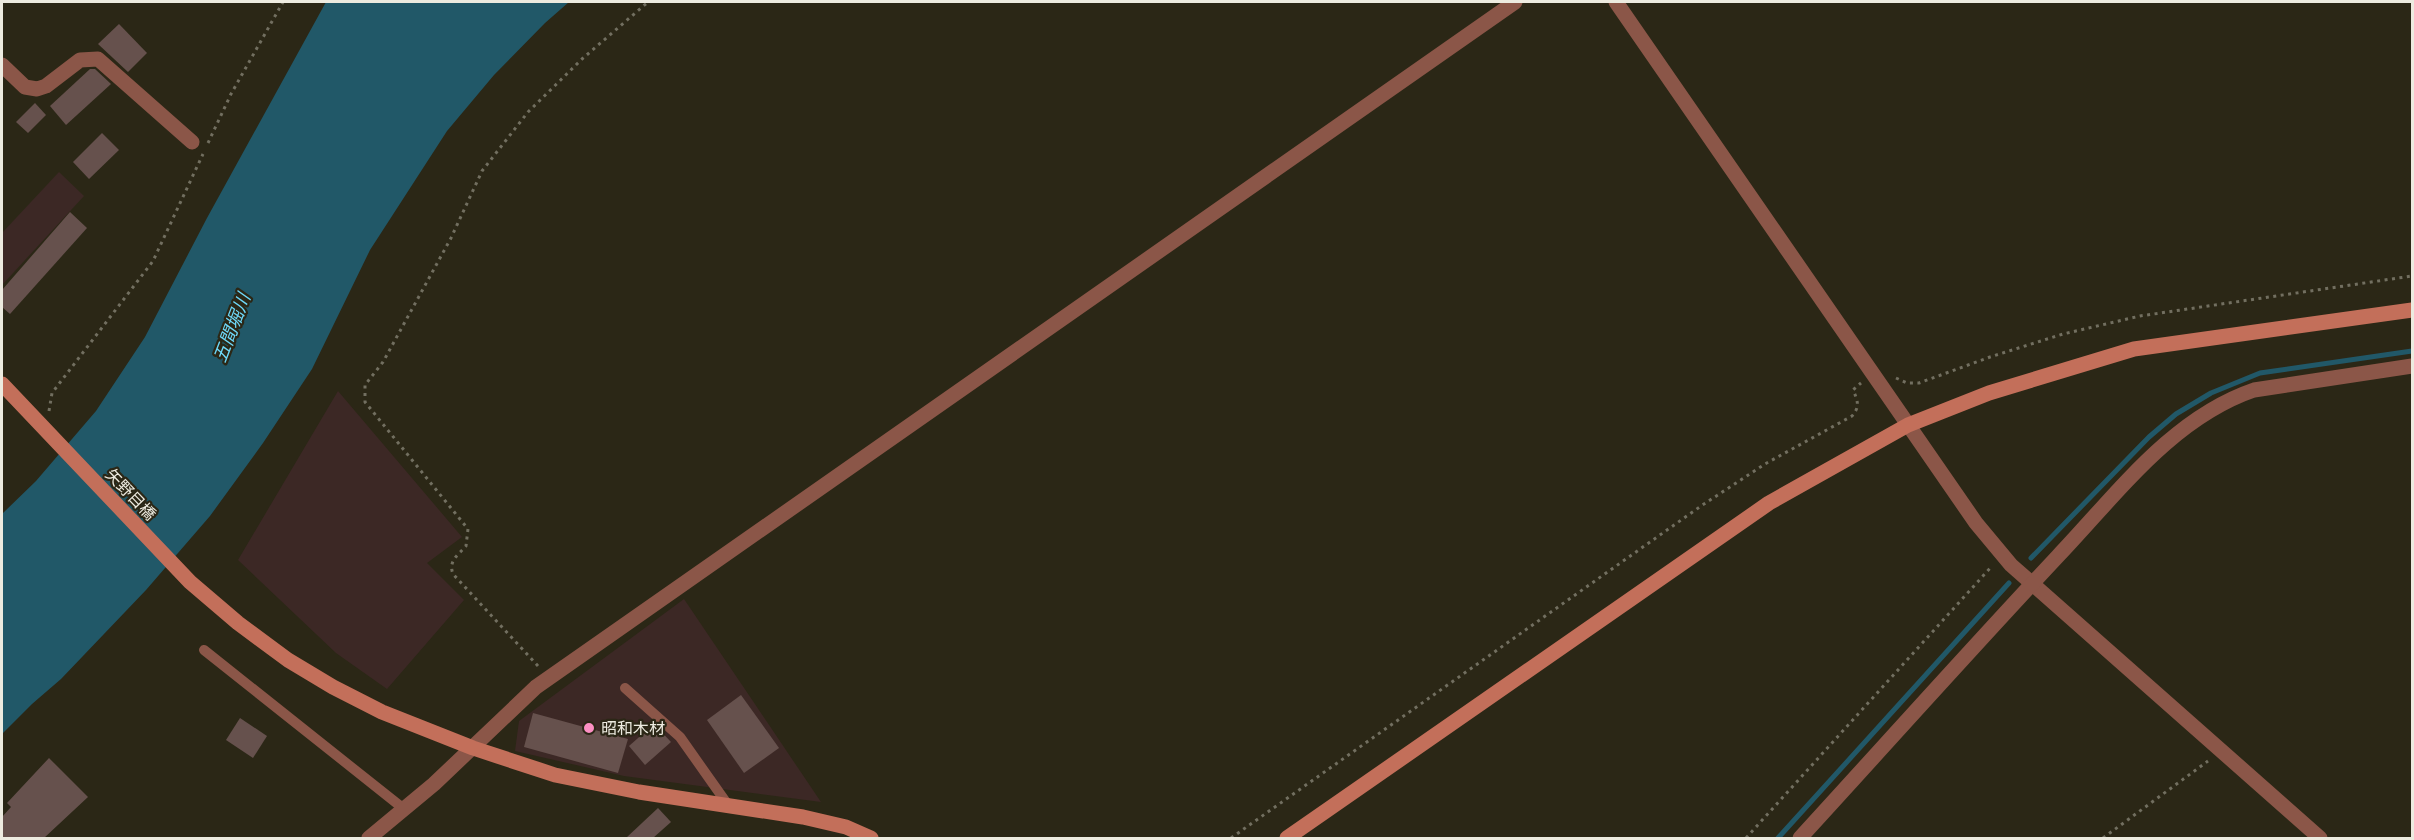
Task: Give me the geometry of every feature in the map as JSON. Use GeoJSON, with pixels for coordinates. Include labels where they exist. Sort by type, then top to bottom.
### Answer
{"type":"FeatureCollection","features":[{"type":"Feature","properties":{"kind":"street"},"geometry":{"type":"LineString","coordinates":[[369,838],[473,748],[536,687],[1515,2]]}},
{"type":"Feature","properties":{"kind":"street"},"geometry":{"type":"LineString","coordinates":[[1616,2],[1871,374],[1976,523],[2002,554],[2320,838]]}},
{"type":"Feature","properties":{"kind":"street"},"geometry":{"type":"LineString","coordinates":[[2,65],[25,87],[38,90],[80,60],[98,59],[201,146]]}},
{"type":"Feature","properties":{"kind":"street"},"geometry":{"type":"LineString","coordinates":[[1287,838],[1768,503],[1908,425],[1989,393],[2134,349],[2412,310]]}},
{"type":"Feature","properties":{"kind":"street"},"geometry":{"type":"LineString","coordinates":[[1800,838],[2033,583],[2174,435],[2212,409],[2233,398],[2278,385],[2412,366]]}},
{"type":"Feature","properties":{"kind":"street","name":"矢野目橋"},"geometry":{"type":"LineString","coordinates":[[2,384],[190,582],[238,623],[288,660],[333,687],[382,712],[473,748],[555,775],[639,792],[846,826],[871,838]]}},
{"type":"Feature","properties":{"kind":"lane"},"geometry":{"type":"LineString","coordinates":[[204,650],[404,809]]}},
{"type":"Feature","properties":{"kind":"lane"},"geometry":{"type":"LineString","coordinates":[[626,688],[680,737],[728,805]]}},
{"type":"Feature","properties":{"kind":"path"},"geometry":{"type":"LineString","coordinates":[[45,431],[52,393],[153,261],[201,146],[283,2]]}},
{"type":"Feature","properties":{"kind":"path"},"geometry":{"type":"LineString","coordinates":[[550,678],[453,574],[452,561],[466,546],[468,529],[365,402],[363,393],[365,385],[383,362],[451,238],[482,171],[528,112],[582,59],[648,2]]}},
{"type":"Feature","properties":{"kind":"path"},"geometry":{"type":"LineString","coordinates":[[1231,838],[1701,506],[1765,464],[1852,416],[1857,410],[1858,401],[1853,390],[1883,367],[1897,379],[1907,383],[1919,383],[2063,334],[2140,316],[2412,276]]}},
{"type":"Feature","properties":{"kind":"path"},"geometry":{"type":"LineString","coordinates":[[1746,838],[2002,554]]}},
{"type":"Feature","properties":{"kind":"path"},"geometry":{"type":"LineString","coordinates":[[2103,838],[2222,751]]}},
{"type":"Feature","properties":{"kind":"shaded area"},"geometry":{"type":"Polygon","coordinates":[[[59,172],[84,196],[2,285],[2,233],[59,172]]]}},
{"type":"Feature","properties":{"kind":"shaded area"},"geometry":{"type":"Polygon","coordinates":[[[338,391],[462,537],[427,563],[464,600],[387,689],[336,653],[238,560],[338,391]]]}},
{"type":"Feature","properties":{"kind":"shaded area"},"geometry":{"type":"Polygon","coordinates":[[[684,599],[821,802],[624,776],[515,751],[519,721],[684,599]]]}},
{"type":"Feature","properties":{"kind":"water","name":"五間堀川"},"geometry":{"type":"Polygon","coordinates":[[[326,2],[569,2],[494,75],[447,131],[370,250],[312,369],[263,443],[210,516],[146,590],[61,679],[2,734],[2,514],[36,481],[96,411],[145,337],[207,218],[326,2]]]}},
{"type":"Feature","properties":{"kind":"building"},"geometry":{"type":"Polygon","coordinates":[[[119,24],[147,53],[128,72],[98,44],[119,24]]]}},
{"type":"Feature","properties":{"kind":"building"},"geometry":{"type":"Polygon","coordinates":[[[90,69],[95,69],[111,84],[66,125],[50,106],[90,69]]]}},
{"type":"Feature","properties":{"kind":"building"},"geometry":{"type":"Polygon","coordinates":[[[35,103],[46,115],[28,133],[16,122],[35,103]]]}},
{"type":"Feature","properties":{"kind":"building"},"geometry":{"type":"Polygon","coordinates":[[[102,133],[119,150],[89,179],[73,162],[102,133]]]}},
{"type":"Feature","properties":{"kind":"building"},"geometry":{"type":"Polygon","coordinates":[[[70,212],[87,228],[10,314],[2,307],[2,290],[70,212]]]}},
{"type":"Feature","properties":{"kind":"building"},"geometry":{"type":"Polygon","coordinates":[[[741,695],[779,748],[744,773],[707,720],[741,695]]]}},
{"type":"Feature","properties":{"kind":"building"},"geometry":{"type":"Polygon","coordinates":[[[533,713],[628,739],[618,773],[524,747],[533,713]]]}},
{"type":"Feature","properties":{"kind":"building"},"geometry":{"type":"Polygon","coordinates":[[[240,718],[267,736],[253,758],[226,740],[240,718]]]}},
{"type":"Feature","properties":{"kind":"building"},"geometry":{"type":"Polygon","coordinates":[[[654,724],[671,742],[645,765],[629,746],[654,724]]]}},
{"type":"Feature","properties":{"kind":"building"},"geometry":{"type":"Polygon","coordinates":[[[49,758],[88,797],[44,838],[2,838],[2,817],[11,807],[7,803],[49,758]]]}},
{"type":"Feature","properties":{"kind":"building"},"geometry":{"type":"Polygon","coordinates":[[[658,808],[671,822],[653,838],[626,838],[658,808]]]}},
{"type":"Feature","properties":{"kind":"waterway"},"geometry":{"type":"LineString","coordinates":[[2031,558],[2149,437],[2176,414],[2211,393],[2260,373],[2412,351]]}},
{"type":"Feature","properties":{"kind":"waterway"},"geometry":{"type":"LineString","coordinates":[[1778,838],[2009,583]]}},
{"type":"Feature","properties":{"kind":"place","name":"昭和木材"},"geometry":{"type":"Point","coordinates":[589,728]}}]}
